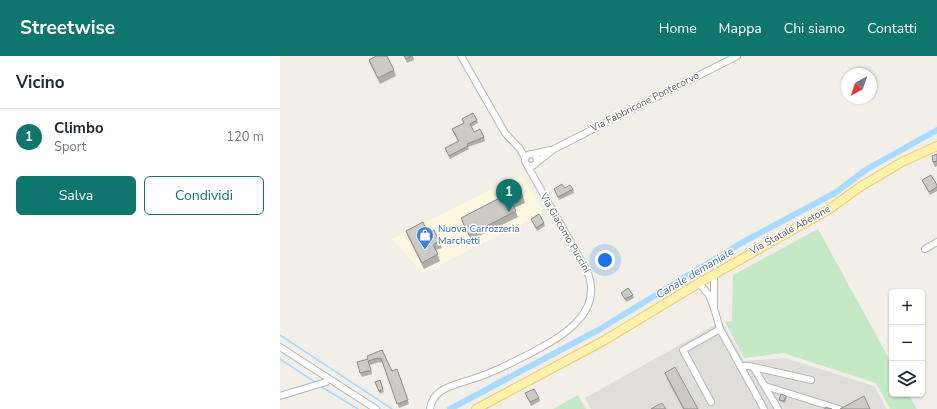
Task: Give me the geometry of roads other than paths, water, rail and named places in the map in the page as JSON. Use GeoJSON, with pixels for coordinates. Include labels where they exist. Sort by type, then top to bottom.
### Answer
{"type":"FeatureCollection","features":[{"type":"Feature","properties":{"kind":"main road","name":"Via Statale Abetone"},"geometry":{"type":"LineString","coordinates":[[476,409],[612,337],[698,283],[828,210],[860,187],[902,162],[937,146]]}},
{"type":"Feature","properties":{"kind":"street"},"geometry":{"type":"LineString","coordinates":[[461,56],[505,133],[525,158],[527,165],[532,166],[536,162],[536,158],[512,141]]}},
{"type":"Feature","properties":{"kind":"street","name":"Via Fabbricone Pontecorvo"},"geometry":{"type":"LineString","coordinates":[[536,162],[554,149],[737,56]]}},
{"type":"Feature","properties":{"kind":"street","name":"Via Fabbricone Pontecorvo"},"geometry":{"type":"LineString","coordinates":[[532,154],[554,149]]}},
{"type":"Feature","properties":{"kind":"street"},"geometry":{"type":"LineString","coordinates":[[525,158],[532,154]]}},
{"type":"Feature","properties":{"kind":"street","name":"Via Giacomo Puccini"},"geometry":{"type":"LineString","coordinates":[[536,162],[536,182]]}},
{"type":"Feature","properties":{"kind":"street","name":"Via Giacomo Puccini"},"geometry":{"type":"LineString","coordinates":[[430,409],[433,399],[440,392],[493,372],[551,342],[573,327],[584,311],[590,293],[589,274],[527,165]]}},
{"type":"Feature","properties":{"kind":"street"},"geometry":{"type":"LineString","coordinates":[[925,249],[937,242]]}},
{"type":"Feature","properties":{"kind":"street"},"geometry":{"type":"LineString","coordinates":[[714,274],[714,308]]}},
{"type":"Feature","properties":{"kind":"street"},"geometry":{"type":"LineString","coordinates":[[698,283],[709,295],[720,329],[764,409]]}},
{"type":"Feature","properties":{"kind":"street"},"geometry":{"type":"LineString","coordinates":[[711,402],[683,350],[720,329]]}},
{"type":"Feature","properties":{"kind":"street"},"geometry":{"type":"LineString","coordinates":[[280,348],[327,380],[376,409]]}},
{"type":"Feature","properties":{"kind":"street"},"geometry":{"type":"LineString","coordinates":[[740,366],[811,380]]}},
{"type":"Feature","properties":{"kind":"street"},"geometry":{"type":"LineString","coordinates":[[754,368],[778,409]]}},
{"type":"Feature","properties":{"kind":"street"},"geometry":{"type":"LineString","coordinates":[[280,396],[327,380]]}},
{"type":"Feature","properties":{"kind":"street"},"geometry":{"type":"LineString","coordinates":[[765,386],[839,409]]}},
{"type":"Feature","properties":{"kind":"waterway","name":"Canale demaniale"},"geometry":{"type":"LineString","coordinates":[[450,409],[600,329],[743,242],[835,193],[867,169],[937,130]]}},
{"type":"Feature","properties":{"kind":"waterway"},"geometry":{"type":"LineString","coordinates":[[280,335],[392,409]]}},
{"type":"Feature","properties":{"kind":"waterway"},"geometry":{"type":"LineString","coordinates":[[280,359],[315,382]]}},
{"type":"Feature","properties":{"kind":"waterway"},"geometry":{"type":"LineString","coordinates":[[320,386],[358,409]]}},
{"type":"Feature","properties":{"kind":"place","name":"Climbo"},"geometry":{"type":"Point","coordinates":[509,212]}},
{"type":"Feature","properties":{"kind":"place","name":"Nuova Carrozzeria Marchetti"},"geometry":{"type":"Point","coordinates":[425,250]}}]}
